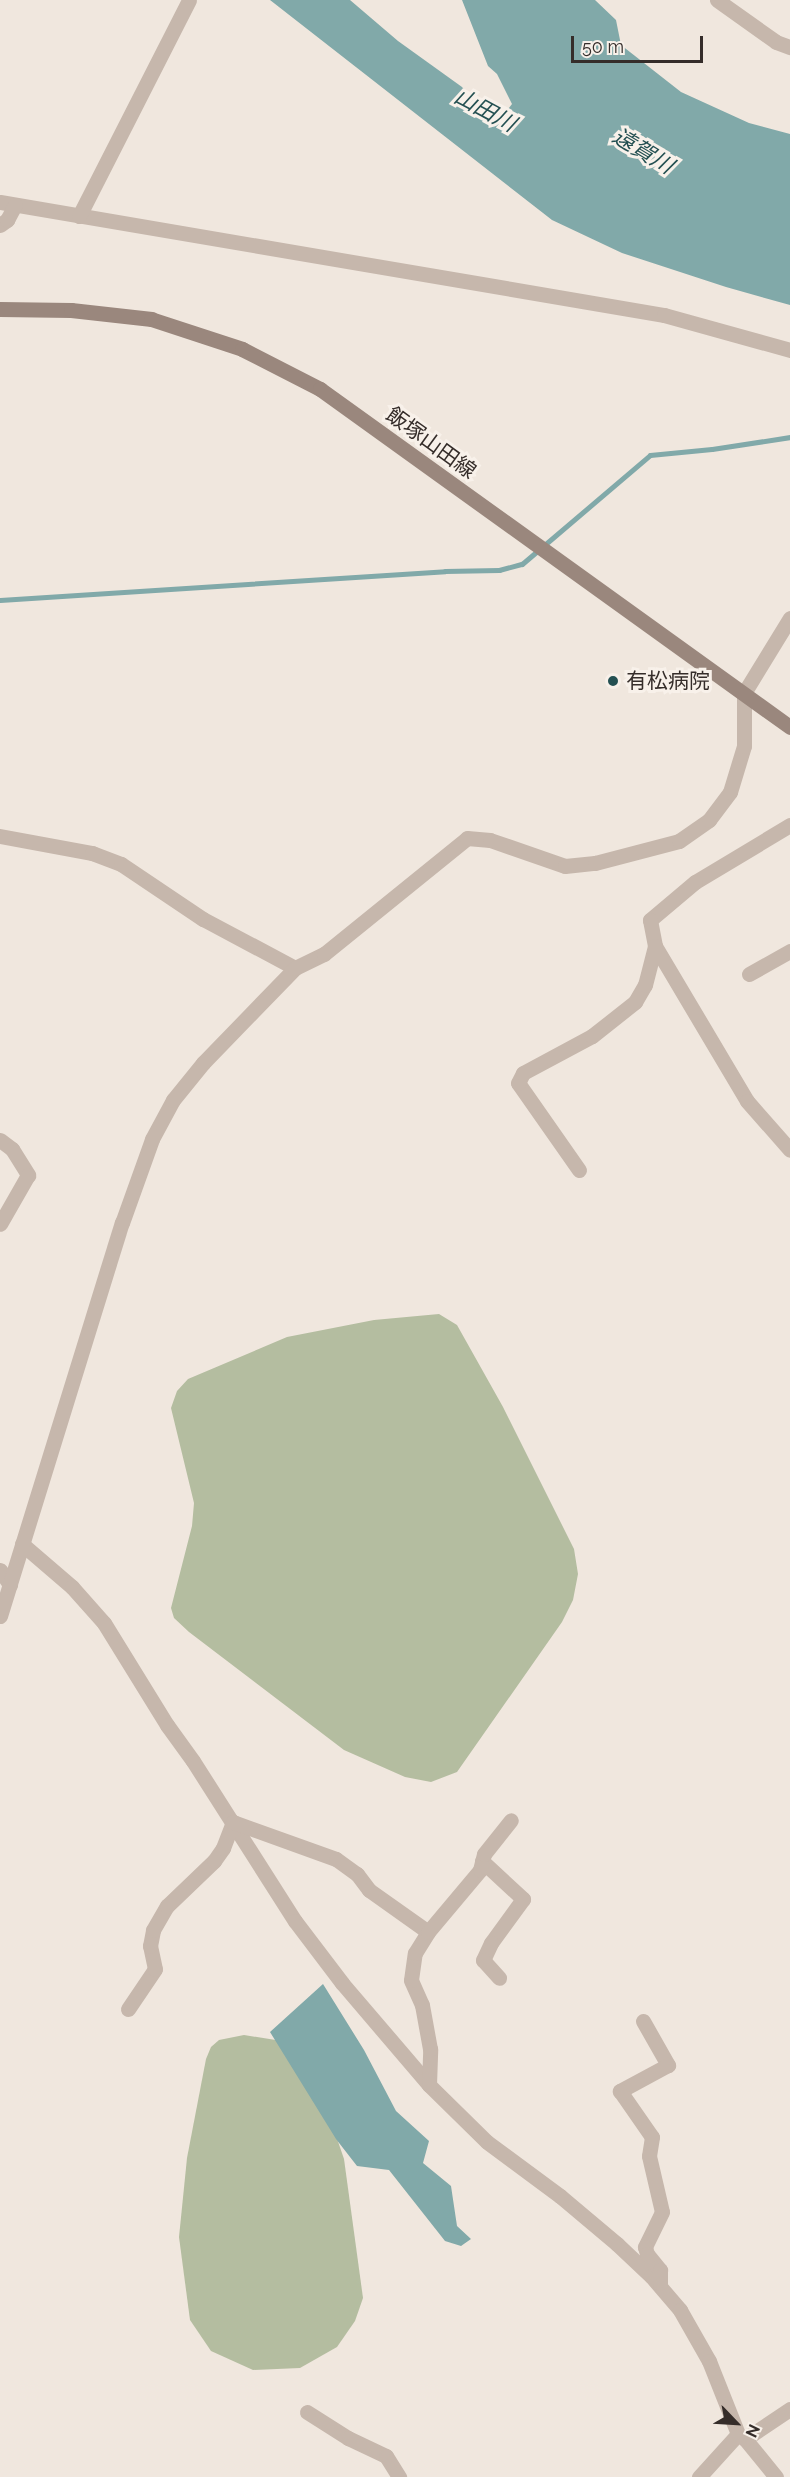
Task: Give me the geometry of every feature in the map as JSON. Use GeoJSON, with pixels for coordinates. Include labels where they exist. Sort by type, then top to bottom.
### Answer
{"type":"FeatureCollection","features":[{"type":"Feature","properties":{"kind":"main road","name":"飯塚山田線"},"geometry":{"type":"LineString","coordinates":[[0,309],[71,310],[151,319],[242,349],[320,389],[790,727]]}},
{"type":"Feature","properties":{"kind":"street"},"geometry":{"type":"LineString","coordinates":[[79,216],[189,0]]}},
{"type":"Feature","properties":{"kind":"street"},"geometry":{"type":"LineString","coordinates":[[717,0],[776,42],[790,48]]}},
{"type":"Feature","properties":{"kind":"street"},"geometry":{"type":"LineString","coordinates":[[0,225],[7,220],[8,204],[664,315],[790,350]]}},
{"type":"Feature","properties":{"kind":"street"},"geometry":{"type":"LineString","coordinates":[[0,1616],[122,1223],[152,1139],[173,1100],[203,1063],[295,968],[324,954],[467,838],[490,840],[565,866],[595,863],[679,841],[709,820],[729,792],[744,746],[744,693],[790,618]]}},
{"type":"Feature","properties":{"kind":"street"},"geometry":{"type":"LineString","coordinates":[[790,825],[695,882],[650,920],[655,946],[747,1101],[790,1150]]}},
{"type":"Feature","properties":{"kind":"street"},"geometry":{"type":"LineString","coordinates":[[0,836],[92,853],[121,864],[203,919],[295,968]]}},
{"type":"Feature","properties":{"kind":"street"},"geometry":{"type":"LineString","coordinates":[[579,1170],[518,1083],[523,1073],[592,1036],[635,1002],[645,985],[655,946]]}},
{"type":"Feature","properties":{"kind":"street"},"geometry":{"type":"LineString","coordinates":[[749,974],[790,951]]}},
{"type":"Feature","properties":{"kind":"street"},"geometry":{"type":"LineString","coordinates":[[0,1140],[12,1149],[28,1175],[0,1224]]}},
{"type":"Feature","properties":{"kind":"street"},"geometry":{"type":"LineString","coordinates":[[22,1545],[72,1587],[104,1623],[167,1725],[302,1930],[342,1983],[429,2085],[487,2142],[560,2196],[617,2244],[660,2286],[680,2310],[709,2361],[741,2436],[776,2477]]}},
{"type":"Feature","properties":{"kind":"street"},"geometry":{"type":"LineString","coordinates":[[0,1570],[10,1585]]}},
{"type":"Feature","properties":{"kind":"street"},"geometry":{"type":"LineString","coordinates":[[429,2085],[430,2049],[422,2005],[411,1980],[415,1953],[428,1932],[480,1870],[482,1861],[495,1838],[512,1820]]}},
{"type":"Feature","properties":{"kind":"street"},"geometry":{"type":"LineString","coordinates":[[233,1822],[336,1859],[357,1874],[369,1890],[428,1932]]}},
{"type":"Feature","properties":{"kind":"street"},"geometry":{"type":"LineString","coordinates":[[128,2009],[155,1969],[150,1946],[153,1930],[167,1906],[214,1861],[223,1848],[233,1822]]}},
{"type":"Feature","properties":{"kind":"street"},"geometry":{"type":"LineString","coordinates":[[482,1861],[523,1899],[491,1943],[483,1960],[500,1978]]}},
{"type":"Feature","properties":{"kind":"street"},"geometry":{"type":"LineString","coordinates":[[643,2021],[668,2065],[620,2091],[652,2137],[649,2156],[662,2212],[645,2247],[647,2254],[660,2270],[660,2286]]}},
{"type":"Feature","properties":{"kind":"street"},"geometry":{"type":"LineString","coordinates":[[699,2477],[741,2436],[790,2409]]}},
{"type":"Feature","properties":{"kind":"street"},"geometry":{"type":"LineString","coordinates":[[307,2412],[348,2438],[386,2456],[399,2477]]}},
{"type":"Feature","properties":{"kind":"green space"},"geometry":{"type":"Polygon","coordinates":[[[439,1314],[457,1325],[503,1407],[574,1549],[578,1574],[573,1600],[562,1622],[457,1772],[431,1782],[405,1777],[344,1750],[189,1632],[174,1618],[171,1608],[192,1526],[194,1503],[171,1408],[177,1391],[188,1379],[287,1337],[374,1320],[439,1314]]]}},
{"type":"Feature","properties":{"kind":"green space"},"geometry":{"type":"Polygon","coordinates":[[[244,2035],[288,2042],[311,2063],[344,2159],[363,2298],[355,2321],[337,2347],[300,2368],[253,2370],[211,2351],[190,2320],[179,2237],[187,2158],[206,2059],[211,2047],[219,2040],[244,2035]]]}},
{"type":"Feature","properties":{"kind":"water"},"geometry":{"type":"Polygon","coordinates":[[[270,0],[350,0],[398,41],[462,87],[472,99],[505,113],[512,104],[497,74],[488,66],[462,0],[595,0],[616,20],[621,45],[681,92],[749,123],[790,134],[790,305],[622,253],[552,220],[270,0]]]}},
{"type":"Feature","properties":{"kind":"water"},"geometry":{"type":"Polygon","coordinates":[[[323,1984],[364,2050],[396,2111],[429,2141],[423,2163],[451,2186],[457,2226],[471,2239],[461,2246],[445,2241],[389,2170],[357,2166],[336,2139],[270,2032],[323,1984]]]}},
{"type":"Feature","properties":{"kind":"waterway"},"geometry":{"type":"LineString","coordinates":[[0,600],[445,571],[499,570],[522,564],[650,455],[712,449],[790,437]]}},
{"type":"Feature","properties":{"kind":"place","name":"有松病院"},"geometry":{"type":"Point","coordinates":[613,681]}},
{"type":"Feature","properties":{"kind":"water label","name":"山田川"},"geometry":{"type":"Point","coordinates":[485,110]}},
{"type":"Feature","properties":{"kind":"water label","name":"遠賀川"},"geometry":{"type":"Point","coordinates":[643,151]}}]}
